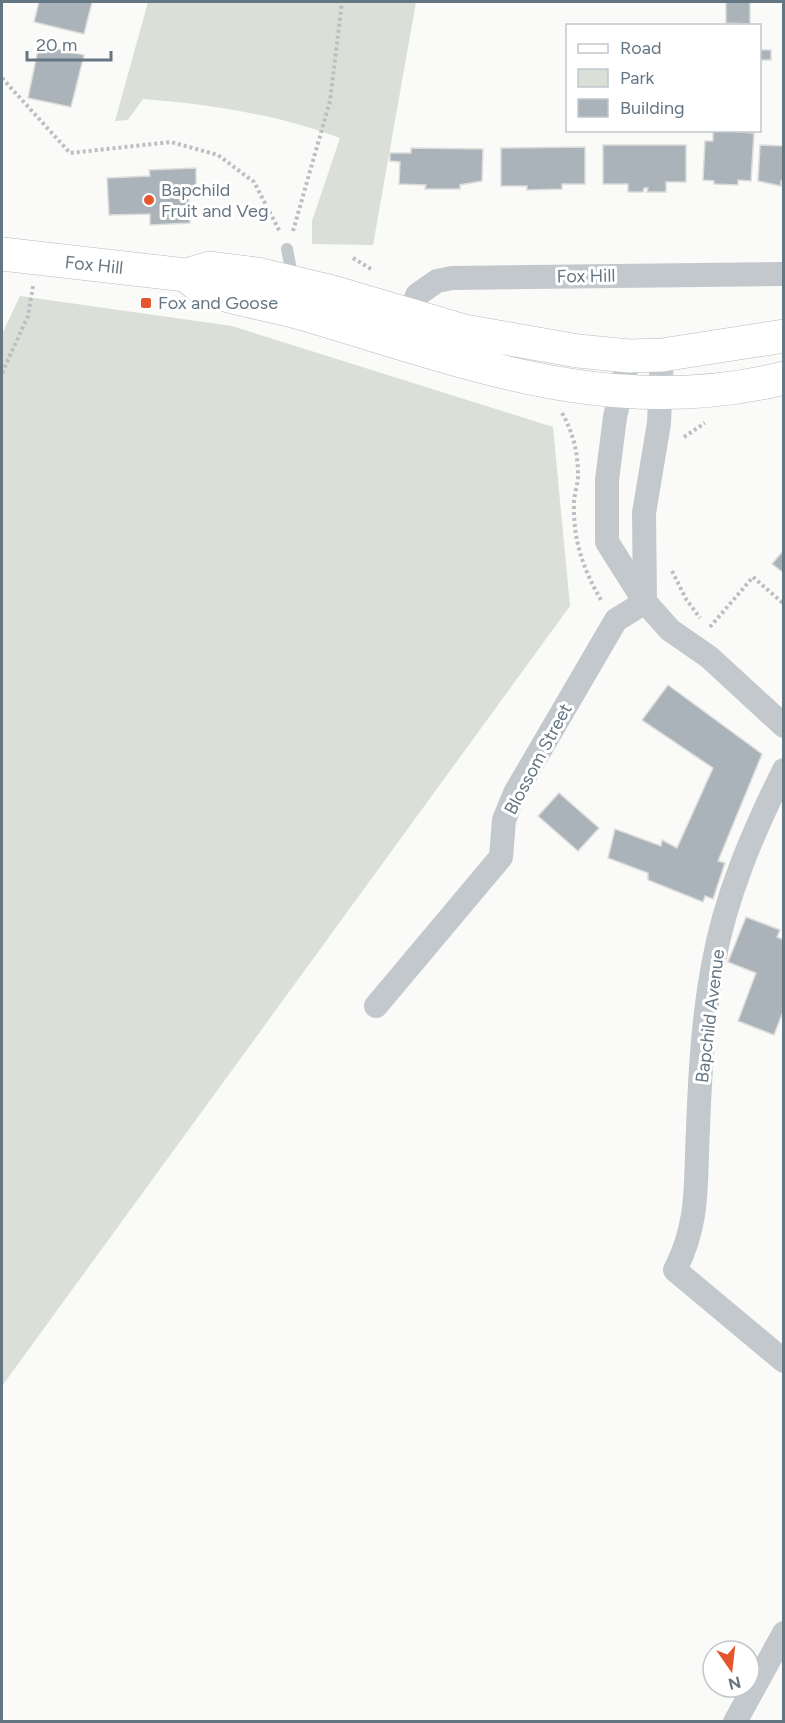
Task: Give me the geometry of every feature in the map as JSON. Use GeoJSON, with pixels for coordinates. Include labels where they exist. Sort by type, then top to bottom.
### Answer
{"type":"FeatureCollection","features":[{"type":"Feature","properties":{"kind":"main road","name":"Fox Hill"},"geometry":{"type":"LineString","coordinates":[[2,254],[186,275],[206,290],[299,298],[333,292],[484,369],[572,387],[658,393],[752,386],[783,378]]}},
{"type":"Feature","properties":{"kind":"main road","name":"Fox Hill"},"geometry":{"type":"LineString","coordinates":[[413,332],[492,337],[578,351],[629,356],[662,355],[783,336]]}},
{"type":"Feature","properties":{"kind":"street","name":"Fox Hill"},"geometry":{"type":"LineString","coordinates":[[413,332],[417,295],[437,281],[452,278],[783,274]]}},
{"type":"Feature","properties":{"kind":"street"},"geometry":{"type":"LineString","coordinates":[[645,602],[644,513],[659,423],[658,393],[662,355]]}},
{"type":"Feature","properties":{"kind":"street"},"geometry":{"type":"LineString","coordinates":[[629,356],[615,417],[607,480],[607,542],[645,602],[670,630],[709,657],[783,726]]}},
{"type":"Feature","properties":{"kind":"street","name":"Blossom Street"},"geometry":{"type":"LineString","coordinates":[[376,1006],[501,857],[504,820],[515,793],[616,620],[645,602]]}},
{"type":"Feature","properties":{"kind":"street","name":"Bapchild Avenue"},"geometry":{"type":"LineString","coordinates":[[783,770],[753,833],[729,904],[713,966],[698,1127],[695,1216],[688,1246],[675,1270],[783,1360]]}},
{"type":"Feature","properties":{"kind":"street"},"geometry":{"type":"LineString","coordinates":[[735,1722],[783,1633]]}},
{"type":"Feature","properties":{"kind":"lane"},"geometry":{"type":"LineString","coordinates":[[287,249],[299,298]]}},
{"type":"Feature","properties":{"kind":"path"},"geometry":{"type":"LineString","coordinates":[[287,249],[330,101],[342,2]]}},
{"type":"Feature","properties":{"kind":"path"},"geometry":{"type":"LineString","coordinates":[[2,78],[70,153],[171,142],[218,155],[254,182],[287,249]]}},
{"type":"Feature","properties":{"kind":"path"},"geometry":{"type":"LineString","coordinates":[[2,373],[28,316],[37,259]]}},
{"type":"Feature","properties":{"kind":"path"},"geometry":{"type":"LineString","coordinates":[[559,409],[574,438],[579,476],[574,510],[579,556],[601,601],[616,620]]}},
{"type":"Feature","properties":{"kind":"path"},"geometry":{"type":"LineString","coordinates":[[680,444],[696,426],[713,420]]}},
{"type":"Feature","properties":{"kind":"path"},"geometry":{"type":"LineString","coordinates":[[670,561],[672,572],[686,599],[718,636]]}},
{"type":"Feature","properties":{"kind":"path"},"geometry":{"type":"LineString","coordinates":[[709,628],[753,577],[783,604]]}},
{"type":"Feature","properties":{"kind":"green space"},"geometry":{"type":"Polygon","coordinates":[[[148,2],[416,2],[373,245],[312,244],[312,221],[340,138],[293,123],[243,112],[143,99],[128,120],[115,121],[148,2]]]}},
{"type":"Feature","properties":{"kind":"green space"},"geometry":{"type":"Polygon","coordinates":[[[20,296],[232,326],[553,427],[570,606],[2,1386],[2,334],[20,296]]]}},
{"type":"Feature","properties":{"kind":"building"},"geometry":{"type":"Polygon","coordinates":[[[39,2],[92,2],[84,34],[34,22],[39,2]]]}},
{"type":"Feature","properties":{"kind":"building"},"geometry":{"type":"Polygon","coordinates":[[[726,2],[750,2],[750,24],[726,23],[726,2]]]}},
{"type":"Feature","properties":{"kind":"building"},"geometry":{"type":"Polygon","coordinates":[[[39,45],[84,55],[71,107],[28,98],[39,45]]]}},
{"type":"Feature","properties":{"kind":"building"},"geometry":{"type":"Polygon","coordinates":[[[761,50],[771,50],[771,60],[761,60],[761,50]]]}},
{"type":"Feature","properties":{"kind":"building"},"geometry":{"type":"Polygon","coordinates":[[[713,132],[754,133],[751,181],[738,180],[738,185],[714,184],[714,181],[703,180],[705,141],[713,141],[713,132]]]}},
{"type":"Feature","properties":{"kind":"building"},"geometry":{"type":"Polygon","coordinates":[[[603,145],[686,145],[686,182],[666,182],[666,192],[647,192],[648,188],[644,188],[643,192],[628,192],[628,184],[603,184],[603,145]]]}},
{"type":"Feature","properties":{"kind":"building"},"geometry":{"type":"Polygon","coordinates":[[[760,145],[784,146],[784,181],[781,181],[781,186],[758,181],[760,145]]]}},
{"type":"Feature","properties":{"kind":"building"},"geometry":{"type":"Polygon","coordinates":[[[585,147],[585,184],[562,184],[562,189],[527,190],[527,186],[501,186],[501,148],[585,147]]]}},
{"type":"Feature","properties":{"kind":"building"},"geometry":{"type":"Polygon","coordinates":[[[411,148],[483,149],[482,181],[460,185],[460,189],[425,189],[426,185],[399,184],[400,162],[390,161],[390,153],[411,153],[411,148]]]}},
{"type":"Feature","properties":{"kind":"building","name":"Bapchild Fruit and Veg"},"geometry":{"type":"Polygon","coordinates":[[[196,168],[196,186],[188,186],[190,223],[150,225],[150,214],[109,215],[107,178],[150,176],[149,170],[196,168]]]}},
{"type":"Feature","properties":{"kind":"building"},"geometry":{"type":"Polygon","coordinates":[[[784,550],[784,573],[772,564],[784,550]]]}},
{"type":"Feature","properties":{"kind":"building"},"geometry":{"type":"Polygon","coordinates":[[[668,685],[762,754],[718,861],[725,863],[713,899],[705,896],[703,902],[648,880],[648,873],[608,858],[615,829],[661,846],[662,840],[677,848],[713,768],[642,720],[668,685]]]}},
{"type":"Feature","properties":{"kind":"building"},"geometry":{"type":"Polygon","coordinates":[[[559,793],[599,828],[578,851],[538,816],[559,793]]]}},
{"type":"Feature","properties":{"kind":"building"},"geometry":{"type":"Polygon","coordinates":[[[746,917],[780,930],[777,937],[784,940],[784,1009],[774,1035],[738,1021],[756,973],[728,962],[746,917]]]}},
{"type":"Feature","properties":{"kind":"place","name":"Bapchild Fruit and Veg"},"geometry":{"type":"Point","coordinates":[149,200]}},
{"type":"Feature","properties":{"kind":"place","name":"Fox and Goose"},"geometry":{"type":"Point","coordinates":[146,303]}}]}
